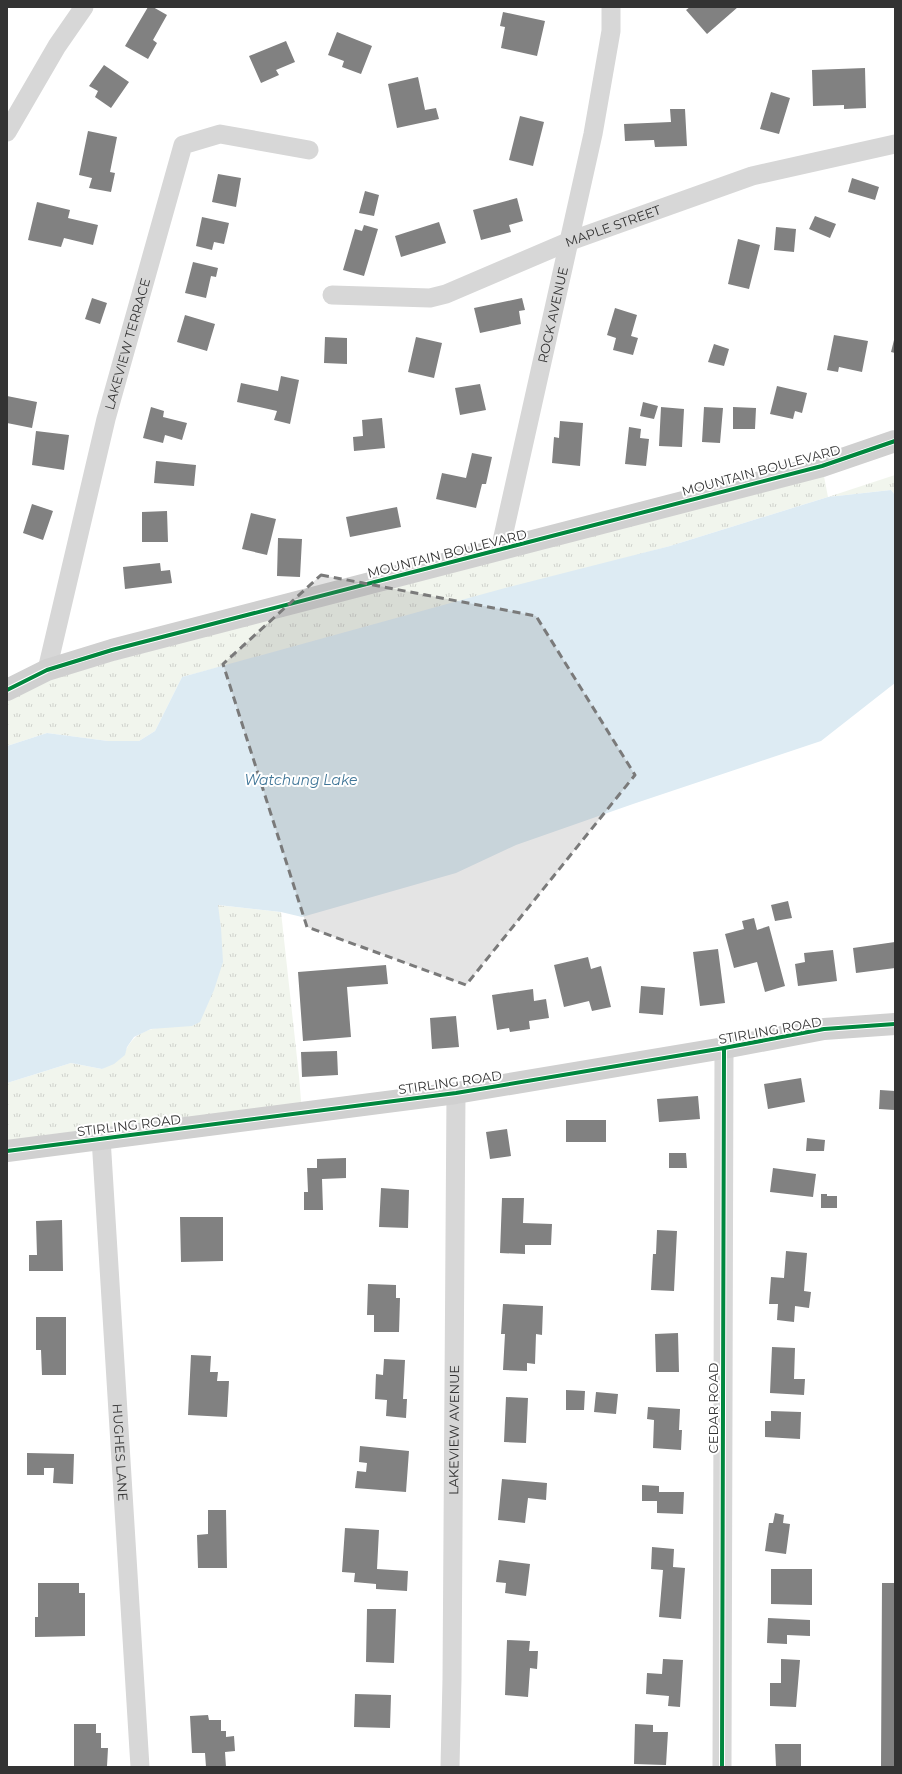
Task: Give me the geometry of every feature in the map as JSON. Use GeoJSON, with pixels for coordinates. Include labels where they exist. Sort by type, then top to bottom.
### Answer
{"type":"FeatureCollection","features":[{"type":"Feature","properties":{"kind":"street"},"geometry":{"type":"LineString","coordinates":[[7,132],[57,46],[84,7]]}},
{"type":"Feature","properties":{"kind":"street","name":"ROCK AVENUE"},"geometry":{"type":"LineString","coordinates":[[500,550],[593,134],[614,9]]}},
{"type":"Feature","properties":{"kind":"street","name":"LAKEVIEW TERRACE"},"geometry":{"type":"LineString","coordinates":[[47,670],[106,419],[183,144],[220,134],[309,150]]}},
{"type":"Feature","properties":{"kind":"street","name":"MAPLE STREET"},"geometry":{"type":"LineString","coordinates":[[332,295],[430,298],[446,294],[570,241],[752,176],[895,144]]}},
{"type":"Feature","properties":{"kind":"street","name":"MOUNTAIN BOULEVARD"},"geometry":{"type":"LineString","coordinates":[[7,690],[47,670],[112,650],[822,466],[895,441]]}},
{"type":"Feature","properties":{"kind":"street","name":"STIRLING ROAD"},"geometry":{"type":"LineString","coordinates":[[7,1151],[456,1093],[724,1048],[824,1029],[895,1024]]}},
{"type":"Feature","properties":{"kind":"street","name":"CEDAR ROAD"},"geometry":{"type":"LineString","coordinates":[[722,1767],[724,1048]]}},
{"type":"Feature","properties":{"kind":"street","name":"LAKEVIEW AVENUE"},"geometry":{"type":"LineString","coordinates":[[450,1767],[452,1679],[456,1093]]}},
{"type":"Feature","properties":{"kind":"street","name":"HUGHES LANE"},"geometry":{"type":"LineString","coordinates":[[101,1138],[140,1767]]}},
{"type":"Feature","properties":{"kind":"highlighted area"},"geometry":{"type":"Polygon","coordinates":[[[321,575],[536,616],[635,775],[466,985],[307,927],[223,664],[321,575]]]}},
{"type":"Feature","properties":{"kind":"green space"},"geometry":{"type":"Polygon","coordinates":[[[822,466],[828,497],[670,546],[182,677],[155,731],[139,741],[108,741],[47,733],[7,746],[7,690],[822,466]]]}},
{"type":"Feature","properties":{"kind":"green space"},"geometry":{"type":"Polygon","coordinates":[[[895,475],[895,495],[891,490],[828,497],[895,475]]]}},
{"type":"Feature","properties":{"kind":"green space"},"geometry":{"type":"Polygon","coordinates":[[[217,905],[281,912],[302,1113],[7,1151],[7,1083],[71,1063],[102,1069],[124,1055],[129,1045],[135,1038],[151,1029],[171,1026],[192,1026],[221,928],[217,905]]]}},
{"type":"Feature","properties":{"kind":"water","name":"Watchung Lake"},"geometry":{"type":"Polygon","coordinates":[[[891,490],[895,495],[895,683],[821,741],[516,845],[456,873],[302,917],[281,912],[218,905],[223,962],[214,990],[200,1022],[192,1026],[151,1029],[134,1037],[127,1047],[125,1055],[114,1064],[102,1069],[71,1063],[7,1083],[7,746],[47,733],[108,741],[139,741],[155,731],[182,677],[505,588],[670,546],[828,497],[891,490]]]}},
{"type":"Feature","properties":{"kind":"building"},"geometry":{"type":"Polygon","coordinates":[[[148,7],[153,7],[167,15],[153,40],[157,43],[148,59],[125,46],[148,7]]]}},
{"type":"Feature","properties":{"kind":"building"},"geometry":{"type":"Polygon","coordinates":[[[690,7],[738,7],[707,34],[686,10],[690,7]]]}},
{"type":"Feature","properties":{"kind":"building"},"geometry":{"type":"Polygon","coordinates":[[[503,12],[545,21],[537,56],[501,48],[505,27],[500,26],[503,12]]]}},
{"type":"Feature","properties":{"kind":"building"},"geometry":{"type":"Polygon","coordinates":[[[337,32],[372,46],[361,74],[342,67],[344,61],[328,55],[337,32]]]}},
{"type":"Feature","properties":{"kind":"building"},"geometry":{"type":"Polygon","coordinates":[[[286,41],[295,62],[276,70],[279,75],[261,83],[249,56],[286,41]]]}},
{"type":"Feature","properties":{"kind":"building"},"geometry":{"type":"Polygon","coordinates":[[[104,65],[129,82],[111,108],[95,97],[98,91],[89,86],[104,65]]]}},
{"type":"Feature","properties":{"kind":"building"},"geometry":{"type":"Polygon","coordinates":[[[865,68],[866,108],[844,109],[844,105],[813,106],[812,70],[865,68]]]}},
{"type":"Feature","properties":{"kind":"building"},"geometry":{"type":"Polygon","coordinates":[[[418,77],[425,110],[436,108],[439,119],[397,128],[388,84],[418,77]]]}},
{"type":"Feature","properties":{"kind":"building"},"geometry":{"type":"Polygon","coordinates":[[[771,92],[790,98],[779,134],[760,129],[771,92]]]}},
{"type":"Feature","properties":{"kind":"building"},"geometry":{"type":"Polygon","coordinates":[[[670,109],[685,109],[687,146],[655,147],[654,140],[625,141],[624,124],[671,122],[670,109]]]}},
{"type":"Feature","properties":{"kind":"building"},"geometry":{"type":"Polygon","coordinates":[[[520,116],[544,122],[533,166],[509,160],[520,116]]]}},
{"type":"Feature","properties":{"kind":"building"},"geometry":{"type":"Polygon","coordinates":[[[88,131],[117,137],[110,172],[115,173],[111,192],[89,188],[92,178],[79,175],[88,131]]]}},
{"type":"Feature","properties":{"kind":"building"},"geometry":{"type":"Polygon","coordinates":[[[218,174],[241,178],[236,207],[212,202],[218,174]]]}},
{"type":"Feature","properties":{"kind":"building"},"geometry":{"type":"Polygon","coordinates":[[[852,178],[879,187],[875,200],[848,192],[852,178]]]}},
{"type":"Feature","properties":{"kind":"building"},"geometry":{"type":"Polygon","coordinates":[[[365,191],[379,195],[374,216],[359,213],[365,191]]]}},
{"type":"Feature","properties":{"kind":"building"},"geometry":{"type":"Polygon","coordinates":[[[517,198],[523,221],[509,225],[511,232],[481,240],[473,210],[517,198]]]}},
{"type":"Feature","properties":{"kind":"building"},"geometry":{"type":"Polygon","coordinates":[[[37,202],[70,210],[68,218],[98,225],[93,245],[64,238],[61,247],[28,240],[37,202]]]}},
{"type":"Feature","properties":{"kind":"building"},"geometry":{"type":"Polygon","coordinates":[[[815,216],[836,224],[830,238],[809,229],[815,216]]]}},
{"type":"Feature","properties":{"kind":"building"},"geometry":{"type":"Polygon","coordinates":[[[202,217],[229,223],[224,244],[214,242],[212,250],[196,246],[202,217]]]}},
{"type":"Feature","properties":{"kind":"building"},"geometry":{"type":"Polygon","coordinates":[[[439,222],[446,243],[401,257],[395,236],[439,222]]]}},
{"type":"Feature","properties":{"kind":"building"},"geometry":{"type":"Polygon","coordinates":[[[364,225],[378,229],[364,276],[343,270],[355,229],[362,231],[364,225]]]}},
{"type":"Feature","properties":{"kind":"building"},"geometry":{"type":"Polygon","coordinates":[[[776,227],[796,229],[794,252],[774,250],[776,227]]]}},
{"type":"Feature","properties":{"kind":"building"},"geometry":{"type":"Polygon","coordinates":[[[738,239],[760,245],[749,289],[728,284],[738,239]]]}},
{"type":"Feature","properties":{"kind":"building"},"geometry":{"type":"Polygon","coordinates":[[[193,262],[218,268],[216,277],[211,276],[206,298],[185,293],[193,262]]]}},
{"type":"Feature","properties":{"kind":"building"},"geometry":{"type":"Polygon","coordinates":[[[92,298],[107,303],[100,324],[85,319],[92,298]]]}},
{"type":"Feature","properties":{"kind":"building"},"geometry":{"type":"Polygon","coordinates":[[[522,298],[525,310],[519,311],[521,324],[480,333],[474,308],[522,298]]]}},
{"type":"Feature","properties":{"kind":"building"},"geometry":{"type":"Polygon","coordinates":[[[615,308],[637,315],[631,336],[638,338],[633,355],[613,350],[616,338],[607,335],[615,308]]]}},
{"type":"Feature","properties":{"kind":"building"},"geometry":{"type":"Polygon","coordinates":[[[185,315],[215,324],[207,351],[177,342],[185,315]]]}},
{"type":"Feature","properties":{"kind":"building"},"geometry":{"type":"Polygon","coordinates":[[[834,335],[868,341],[862,372],[839,367],[838,372],[827,370],[834,335]]]}},
{"type":"Feature","properties":{"kind":"building"},"geometry":{"type":"Polygon","coordinates":[[[325,337],[347,338],[347,364],[324,363],[325,337]]]}},
{"type":"Feature","properties":{"kind":"building"},"geometry":{"type":"Polygon","coordinates":[[[416,337],[442,343],[434,378],[408,372],[416,337]]]}},
{"type":"Feature","properties":{"kind":"building"},"geometry":{"type":"Polygon","coordinates":[[[895,340],[895,353],[891,352],[895,340]]]}},
{"type":"Feature","properties":{"kind":"building"},"geometry":{"type":"Polygon","coordinates":[[[714,344],[729,349],[724,366],[708,362],[714,344]]]}},
{"type":"Feature","properties":{"kind":"building"},"geometry":{"type":"Polygon","coordinates":[[[281,376],[299,380],[290,424],[274,420],[277,411],[237,402],[241,383],[278,391],[281,376]]]}},
{"type":"Feature","properties":{"kind":"building"},"geometry":{"type":"Polygon","coordinates":[[[480,384],[486,410],[460,415],[455,388],[480,384]]]}},
{"type":"Feature","properties":{"kind":"building"},"geometry":{"type":"Polygon","coordinates":[[[777,386],[807,393],[802,413],[795,411],[793,419],[770,414],[777,386]]]}},
{"type":"Feature","properties":{"kind":"building"},"geometry":{"type":"Polygon","coordinates":[[[7,396],[37,402],[32,428],[7,423],[7,396]]]}},
{"type":"Feature","properties":{"kind":"building"},"geometry":{"type":"Polygon","coordinates":[[[643,402],[658,406],[654,419],[640,416],[643,402]]]}},
{"type":"Feature","properties":{"kind":"building"},"geometry":{"type":"Polygon","coordinates":[[[151,407],[164,411],[163,417],[187,423],[182,440],[165,435],[163,443],[143,438],[151,407]]]}},
{"type":"Feature","properties":{"kind":"building"},"geometry":{"type":"Polygon","coordinates":[[[661,407],[684,409],[682,447],[659,446],[661,407]]]}},
{"type":"Feature","properties":{"kind":"building"},"geometry":{"type":"Polygon","coordinates":[[[704,407],[723,408],[720,443],[702,442],[704,407]]]}},
{"type":"Feature","properties":{"kind":"building"},"geometry":{"type":"Polygon","coordinates":[[[733,407],[756,408],[755,429],[733,429],[733,407]]]}},
{"type":"Feature","properties":{"kind":"building"},"geometry":{"type":"Polygon","coordinates":[[[382,418],[385,448],[354,451],[353,437],[363,436],[362,420],[382,418]]]}},
{"type":"Feature","properties":{"kind":"building"},"geometry":{"type":"Polygon","coordinates":[[[560,421],[583,423],[580,466],[552,463],[554,437],[559,438],[560,421]]]}},
{"type":"Feature","properties":{"kind":"building"},"geometry":{"type":"Polygon","coordinates":[[[629,427],[641,429],[640,438],[649,439],[646,466],[625,464],[629,427]]]}},
{"type":"Feature","properties":{"kind":"building"},"geometry":{"type":"Polygon","coordinates":[[[36,431],[69,435],[64,470],[32,465],[36,431]]]}},
{"type":"Feature","properties":{"kind":"building"},"geometry":{"type":"Polygon","coordinates":[[[472,453],[492,457],[486,484],[482,484],[476,508],[436,499],[442,473],[466,478],[472,453]]]}},
{"type":"Feature","properties":{"kind":"building"},"geometry":{"type":"Polygon","coordinates":[[[156,461],[196,465],[194,486],[154,483],[156,461]]]}},
{"type":"Feature","properties":{"kind":"building"},"geometry":{"type":"Polygon","coordinates":[[[32,504],[53,511],[43,540],[23,533],[32,504]]]}},
{"type":"Feature","properties":{"kind":"building"},"geometry":{"type":"Polygon","coordinates":[[[397,507],[401,527],[350,537],[346,517],[397,507]]]}},
{"type":"Feature","properties":{"kind":"building"},"geometry":{"type":"Polygon","coordinates":[[[167,511],[168,542],[142,542],[142,512],[167,511]]]}},
{"type":"Feature","properties":{"kind":"building"},"geometry":{"type":"Polygon","coordinates":[[[251,513],[276,519],[267,555],[242,549],[251,513]]]}},
{"type":"Feature","properties":{"kind":"building"},"geometry":{"type":"Polygon","coordinates":[[[278,538],[302,539],[300,577],[277,576],[278,538]]]}},
{"type":"Feature","properties":{"kind":"building"},"geometry":{"type":"Polygon","coordinates":[[[160,563],[161,571],[170,570],[172,583],[125,589],[123,567],[160,563]]]}},
{"type":"Feature","properties":{"kind":"building"},"geometry":{"type":"Polygon","coordinates":[[[788,901],[792,918],[775,921],[771,905],[788,901]]]}},
{"type":"Feature","properties":{"kind":"building"},"geometry":{"type":"Polygon","coordinates":[[[754,918],[757,930],[769,926],[785,986],[765,992],[757,962],[734,968],[725,934],[744,929],[742,921],[754,918]]]}},
{"type":"Feature","properties":{"kind":"building"},"geometry":{"type":"Polygon","coordinates":[[[895,942],[895,968],[856,973],[853,948],[895,942]]]}},
{"type":"Feature","properties":{"kind":"building"},"geometry":{"type":"Polygon","coordinates":[[[718,949],[725,1003],[700,1006],[693,952],[718,949]]]}},
{"type":"Feature","properties":{"kind":"building"},"geometry":{"type":"Polygon","coordinates":[[[833,950],[837,981],[798,986],[795,964],[805,962],[804,953],[833,950]]]}},
{"type":"Feature","properties":{"kind":"building"},"geometry":{"type":"Polygon","coordinates":[[[588,957],[591,969],[601,966],[611,1007],[592,1011],[589,1001],[564,1007],[554,965],[588,957]]]}},
{"type":"Feature","properties":{"kind":"building"},"geometry":{"type":"Polygon","coordinates":[[[386,965],[388,984],[347,987],[351,1037],[303,1041],[298,972],[386,965]]]}},
{"type":"Feature","properties":{"kind":"building"},"geometry":{"type":"Polygon","coordinates":[[[641,986],[665,988],[663,1015],[639,1013],[641,986]]]}},
{"type":"Feature","properties":{"kind":"building"},"geometry":{"type":"Polygon","coordinates":[[[533,989],[534,1001],[546,999],[549,1018],[529,1021],[530,1029],[510,1032],[509,1028],[497,1030],[492,995],[533,989]]]}},
{"type":"Feature","properties":{"kind":"building"},"geometry":{"type":"Polygon","coordinates":[[[456,1016],[459,1047],[432,1049],[430,1018],[456,1016]]]}},
{"type":"Feature","properties":{"kind":"building"},"geometry":{"type":"Polygon","coordinates":[[[337,1051],[338,1075],[302,1077],[301,1052],[337,1051]]]}},
{"type":"Feature","properties":{"kind":"building"},"geometry":{"type":"Polygon","coordinates":[[[801,1078],[805,1102],[768,1109],[764,1084],[801,1078]]]}},
{"type":"Feature","properties":{"kind":"building"},"geometry":{"type":"Polygon","coordinates":[[[880,1090],[895,1091],[895,1110],[879,1109],[880,1090]]]}},
{"type":"Feature","properties":{"kind":"building"},"geometry":{"type":"Polygon","coordinates":[[[698,1096],[700,1119],[659,1122],[657,1099],[698,1096]]]}},
{"type":"Feature","properties":{"kind":"building"},"geometry":{"type":"Polygon","coordinates":[[[566,1120],[606,1120],[606,1142],[566,1142],[566,1120]]]}},
{"type":"Feature","properties":{"kind":"building"},"geometry":{"type":"Polygon","coordinates":[[[507,1129],[511,1156],[490,1159],[486,1132],[507,1129]]]}},
{"type":"Feature","properties":{"kind":"building"},"geometry":{"type":"Polygon","coordinates":[[[807,1138],[825,1140],[824,1151],[806,1151],[807,1138]]]}},
{"type":"Feature","properties":{"kind":"building"},"geometry":{"type":"Polygon","coordinates":[[[669,1153],[686,1153],[687,1168],[669,1168],[669,1153]]]}},
{"type":"Feature","properties":{"kind":"building"},"geometry":{"type":"Polygon","coordinates":[[[346,1158],[346,1178],[322,1179],[323,1210],[304,1210],[304,1192],[308,1192],[307,1168],[317,1168],[317,1159],[346,1158]]]}},
{"type":"Feature","properties":{"kind":"building"},"geometry":{"type":"Polygon","coordinates":[[[773,1168],[816,1174],[813,1197],[770,1192],[773,1168]]]}},
{"type":"Feature","properties":{"kind":"building"},"geometry":{"type":"Polygon","coordinates":[[[381,1188],[409,1190],[408,1228],[379,1227],[381,1188]]]}},
{"type":"Feature","properties":{"kind":"building"},"geometry":{"type":"Polygon","coordinates":[[[821,1194],[827,1194],[827,1196],[837,1196],[837,1208],[821,1208],[821,1194]]]}},
{"type":"Feature","properties":{"kind":"building"},"geometry":{"type":"Polygon","coordinates":[[[502,1198],[524,1198],[523,1223],[552,1224],[551,1245],[525,1245],[525,1254],[500,1253],[502,1198]]]}},
{"type":"Feature","properties":{"kind":"building"},"geometry":{"type":"Polygon","coordinates":[[[180,1217],[223,1217],[223,1261],[181,1262],[180,1217]]]}},
{"type":"Feature","properties":{"kind":"building"},"geometry":{"type":"Polygon","coordinates":[[[62,1220],[63,1271],[29,1271],[29,1255],[37,1255],[36,1221],[62,1220]]]}},
{"type":"Feature","properties":{"kind":"building"},"geometry":{"type":"Polygon","coordinates":[[[657,1230],[677,1231],[674,1291],[651,1290],[653,1254],[656,1254],[657,1230]]]}},
{"type":"Feature","properties":{"kind":"building"},"geometry":{"type":"Polygon","coordinates":[[[786,1251],[807,1253],[804,1291],[811,1292],[809,1308],[795,1306],[794,1322],[777,1320],[778,1304],[769,1304],[771,1277],[784,1278],[786,1251]]]}},
{"type":"Feature","properties":{"kind":"building"},"geometry":{"type":"Polygon","coordinates":[[[368,1284],[396,1285],[396,1298],[400,1298],[399,1332],[374,1332],[374,1315],[367,1315],[368,1284]]]}},
{"type":"Feature","properties":{"kind":"building"},"geometry":{"type":"Polygon","coordinates":[[[503,1304],[543,1306],[542,1335],[536,1334],[535,1364],[527,1363],[527,1371],[503,1370],[505,1334],[501,1334],[503,1304]]]}},
{"type":"Feature","properties":{"kind":"building"},"geometry":{"type":"Polygon","coordinates":[[[36,1317],[66,1317],[66,1375],[42,1375],[41,1350],[36,1350],[36,1317]]]}},
{"type":"Feature","properties":{"kind":"building"},"geometry":{"type":"Polygon","coordinates":[[[678,1333],[679,1372],[656,1372],[655,1334],[678,1333]]]}},
{"type":"Feature","properties":{"kind":"building"},"geometry":{"type":"Polygon","coordinates":[[[772,1347],[795,1348],[794,1379],[805,1379],[804,1395],[770,1393],[772,1347]]]}},
{"type":"Feature","properties":{"kind":"building"},"geometry":{"type":"Polygon","coordinates":[[[191,1355],[211,1356],[210,1372],[218,1372],[217,1381],[229,1381],[227,1417],[188,1415],[191,1355]]]}},
{"type":"Feature","properties":{"kind":"building"},"geometry":{"type":"Polygon","coordinates":[[[384,1359],[405,1360],[403,1399],[407,1399],[406,1418],[386,1416],[387,1400],[375,1399],[376,1374],[383,1375],[384,1359]]]}},
{"type":"Feature","properties":{"kind":"building"},"geometry":{"type":"Polygon","coordinates":[[[566,1390],[585,1391],[584,1410],[566,1410],[566,1390]]]}},
{"type":"Feature","properties":{"kind":"building"},"geometry":{"type":"Polygon","coordinates":[[[596,1392],[618,1394],[616,1414],[594,1412],[596,1392]]]}},
{"type":"Feature","properties":{"kind":"building"},"geometry":{"type":"Polygon","coordinates":[[[506,1397],[528,1398],[526,1443],[504,1442],[506,1397]]]}},
{"type":"Feature","properties":{"kind":"building"},"geometry":{"type":"Polygon","coordinates":[[[648,1407],[680,1409],[679,1430],[682,1430],[681,1450],[653,1448],[654,1420],[647,1419],[648,1407]]]}},
{"type":"Feature","properties":{"kind":"building"},"geometry":{"type":"Polygon","coordinates":[[[771,1411],[801,1412],[800,1439],[765,1437],[765,1421],[771,1421],[771,1411]]]}},
{"type":"Feature","properties":{"kind":"building"},"geometry":{"type":"Polygon","coordinates":[[[360,1446],[409,1451],[406,1492],[355,1488],[357,1471],[366,1472],[367,1463],[359,1462],[360,1446]]]}},
{"type":"Feature","properties":{"kind":"building"},"geometry":{"type":"Polygon","coordinates":[[[27,1453],[74,1454],[73,1484],[53,1483],[54,1468],[44,1468],[44,1475],[27,1475],[27,1453]]]}},
{"type":"Feature","properties":{"kind":"building"},"geometry":{"type":"Polygon","coordinates":[[[502,1479],[547,1483],[546,1500],[528,1498],[525,1523],[498,1520],[502,1479]]]}},
{"type":"Feature","properties":{"kind":"building"},"geometry":{"type":"Polygon","coordinates":[[[642,1485],[659,1486],[659,1492],[684,1492],[683,1514],[657,1513],[657,1501],[642,1501],[642,1485]]]}},
{"type":"Feature","properties":{"kind":"building"},"geometry":{"type":"Polygon","coordinates":[[[208,1510],[226,1510],[227,1568],[198,1568],[197,1535],[208,1534],[208,1510]]]}},
{"type":"Feature","properties":{"kind":"building"},"geometry":{"type":"Polygon","coordinates":[[[775,1513],[784,1515],[783,1523],[790,1524],[786,1554],[765,1551],[769,1523],[773,1523],[775,1513]]]}},
{"type":"Feature","properties":{"kind":"building"},"geometry":{"type":"Polygon","coordinates":[[[345,1528],[379,1530],[377,1569],[408,1571],[407,1591],[376,1589],[376,1584],[354,1582],[355,1573],[342,1572],[345,1528]]]}},
{"type":"Feature","properties":{"kind":"building"},"geometry":{"type":"Polygon","coordinates":[[[652,1547],[674,1549],[673,1567],[685,1568],[681,1619],[659,1617],[663,1570],[651,1569],[652,1547]]]}},
{"type":"Feature","properties":{"kind":"building"},"geometry":{"type":"Polygon","coordinates":[[[499,1560],[530,1564],[526,1596],[505,1593],[506,1583],[496,1582],[499,1560]]]}},
{"type":"Feature","properties":{"kind":"building"},"geometry":{"type":"Polygon","coordinates":[[[771,1569],[812,1569],[812,1605],[771,1604],[771,1569]]]}},
{"type":"Feature","properties":{"kind":"building"},"geometry":{"type":"Polygon","coordinates":[[[38,1583],[79,1583],[79,1593],[85,1593],[85,1636],[35,1637],[35,1617],[38,1617],[38,1583]]]}},
{"type":"Feature","properties":{"kind":"building"},"geometry":{"type":"Polygon","coordinates":[[[882,1583],[895,1583],[895,1767],[881,1767],[882,1583]]]}},
{"type":"Feature","properties":{"kind":"building"},"geometry":{"type":"Polygon","coordinates":[[[367,1609],[396,1609],[394,1663],[366,1662],[367,1609]]]}},
{"type":"Feature","properties":{"kind":"building"},"geometry":{"type":"Polygon","coordinates":[[[768,1618],[810,1620],[810,1636],[787,1635],[787,1644],[767,1643],[768,1618]]]}},
{"type":"Feature","properties":{"kind":"building"},"geometry":{"type":"Polygon","coordinates":[[[507,1640],[530,1641],[529,1651],[538,1651],[537,1669],[530,1668],[528,1697],[505,1695],[507,1640]]]}},
{"type":"Feature","properties":{"kind":"building"},"geometry":{"type":"Polygon","coordinates":[[[663,1659],[683,1660],[680,1707],[668,1706],[669,1696],[646,1694],[647,1673],[662,1674],[663,1659]]]}},
{"type":"Feature","properties":{"kind":"building"},"geometry":{"type":"Polygon","coordinates":[[[781,1659],[800,1660],[796,1707],[770,1706],[770,1683],[781,1683],[781,1659]]]}},
{"type":"Feature","properties":{"kind":"building"},"geometry":{"type":"Polygon","coordinates":[[[355,1694],[391,1695],[390,1728],[354,1727],[355,1694]]]}},
{"type":"Feature","properties":{"kind":"building"},"geometry":{"type":"Polygon","coordinates":[[[208,1715],[209,1720],[221,1720],[221,1731],[226,1731],[226,1737],[234,1736],[235,1751],[225,1752],[226,1767],[206,1767],[205,1753],[192,1753],[190,1716],[208,1715]]]}},
{"type":"Feature","properties":{"kind":"building"},"geometry":{"type":"Polygon","coordinates":[[[74,1724],[96,1724],[96,1733],[101,1733],[101,1748],[108,1748],[107,1766],[74,1767],[74,1724]]]}},
{"type":"Feature","properties":{"kind":"building"},"geometry":{"type":"Polygon","coordinates":[[[635,1724],[653,1725],[653,1732],[668,1732],[666,1765],[634,1764],[635,1724]]]}},
{"type":"Feature","properties":{"kind":"building"},"geometry":{"type":"Polygon","coordinates":[[[775,1744],[801,1744],[801,1766],[776,1767],[775,1744]]]}},
{"type":"Feature","properties":{"kind":"cycle path"},"geometry":{"type":"LineString","coordinates":[[7,690],[47,670],[112,650],[822,466],[895,441]]}},
{"type":"Feature","properties":{"kind":"cycle path"},"geometry":{"type":"LineString","coordinates":[[7,1151],[456,1093],[724,1048],[824,1029],[895,1024]]}},
{"type":"Feature","properties":{"kind":"cycle path"},"geometry":{"type":"LineString","coordinates":[[722,1767],[724,1048]]}}]}
